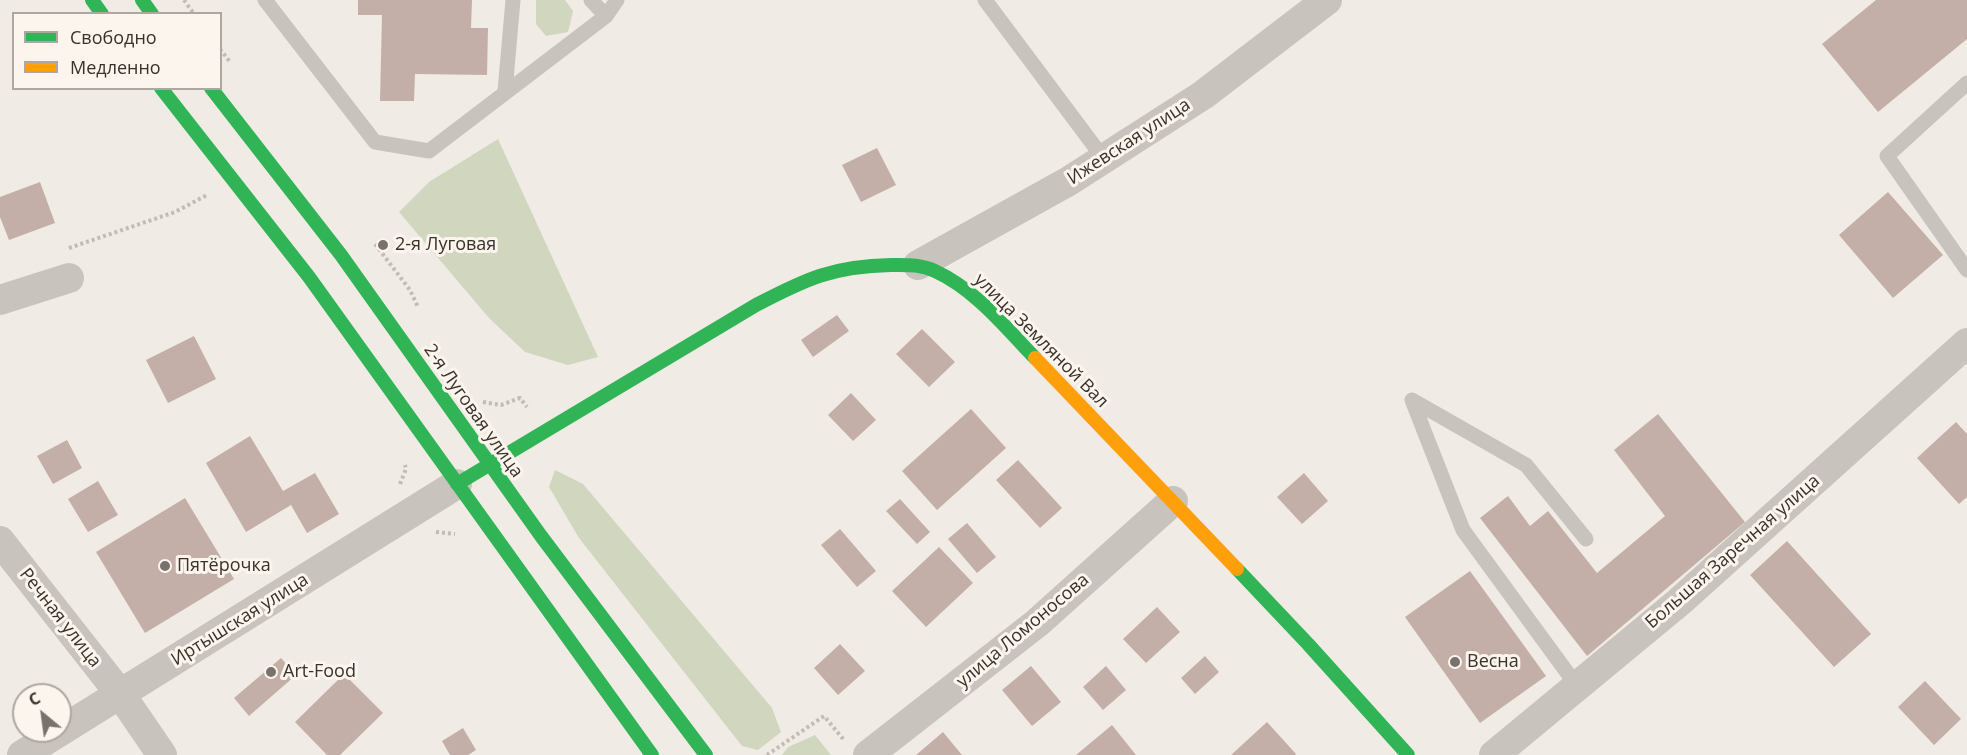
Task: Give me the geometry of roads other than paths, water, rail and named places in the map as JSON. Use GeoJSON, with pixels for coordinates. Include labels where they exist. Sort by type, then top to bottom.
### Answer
{"type":"FeatureCollection","features":[{"type":"Feature","properties":{"kind":"main road"},"geometry":{"type":"LineString","coordinates":[[163,90],[309,277],[652,755]]}},
{"type":"Feature","properties":{"kind":"main road","name":"2-я Луговая улица"},"geometry":{"type":"LineString","coordinates":[[213,90],[341,255],[488,464],[706,755]]}},
{"type":"Feature","properties":{"kind":"main road","name":"улица Земляной Вал"},"geometry":{"type":"LineString","coordinates":[[457,484],[746,311],[796,284],[822,273],[850,266],[918,265],[956,283],[981,303],[1173,501],[1308,644],[1408,755]]}},
{"type":"Feature","properties":{"kind":"street","name":"Ижевская улица"},"geometry":{"type":"LineString","coordinates":[[918,265],[1060,187],[1203,95],[1327,0]]}},
{"type":"Feature","properties":{"kind":"street"},"geometry":{"type":"LineString","coordinates":[[0,300],[66,264]]}},
{"type":"Feature","properties":{"kind":"street","name":"Большая Заречная улица"},"geometry":{"type":"LineString","coordinates":[[1494,755],[1679,602],[1967,343]]}},
{"type":"Feature","properties":{"kind":"street","name":"Иртышская улица"},"geometry":{"type":"LineString","coordinates":[[22,755],[457,484]]}},
{"type":"Feature","properties":{"kind":"street","name":"улица Ломоносова"},"geometry":{"type":"LineString","coordinates":[[859,751],[1037,623],[1173,501]]}},
{"type":"Feature","properties":{"kind":"street","name":"Речная улица"},"geometry":{"type":"LineString","coordinates":[[0,541],[121,695],[162,755]]}},
{"type":"Feature","properties":{"kind":"lane"},"geometry":{"type":"LineString","coordinates":[[264,0],[375,142],[429,151],[606,16],[616,0]]}},
{"type":"Feature","properties":{"kind":"lane"},"geometry":{"type":"LineString","coordinates":[[505,92],[513,0]]}},
{"type":"Feature","properties":{"kind":"lane"},"geometry":{"type":"LineString","coordinates":[[591,0],[606,16]]}},
{"type":"Feature","properties":{"kind":"lane"},"geometry":{"type":"LineString","coordinates":[[985,0],[1104,159]]}},
{"type":"Feature","properties":{"kind":"lane"},"geometry":{"type":"LineString","coordinates":[[1967,82],[1887,156],[1967,270]]}},
{"type":"Feature","properties":{"kind":"lane"},"geometry":{"type":"LineString","coordinates":[[1577,686],[1463,530],[1412,400],[1526,465],[1586,539]]}},
{"type":"Feature","properties":{"kind":"place","name":"2-я Луговая"},"geometry":{"type":"Point","coordinates":[383,245]}},
{"type":"Feature","properties":{"kind":"place","name":"Пятёрочка"},"geometry":{"type":"Point","coordinates":[165,566]}},
{"type":"Feature","properties":{"kind":"place","name":"Весна"},"geometry":{"type":"Point","coordinates":[1455,662]}},
{"type":"Feature","properties":{"kind":"place","name":"Art-Food"},"geometry":{"type":"Point","coordinates":[271,672]}}]}
